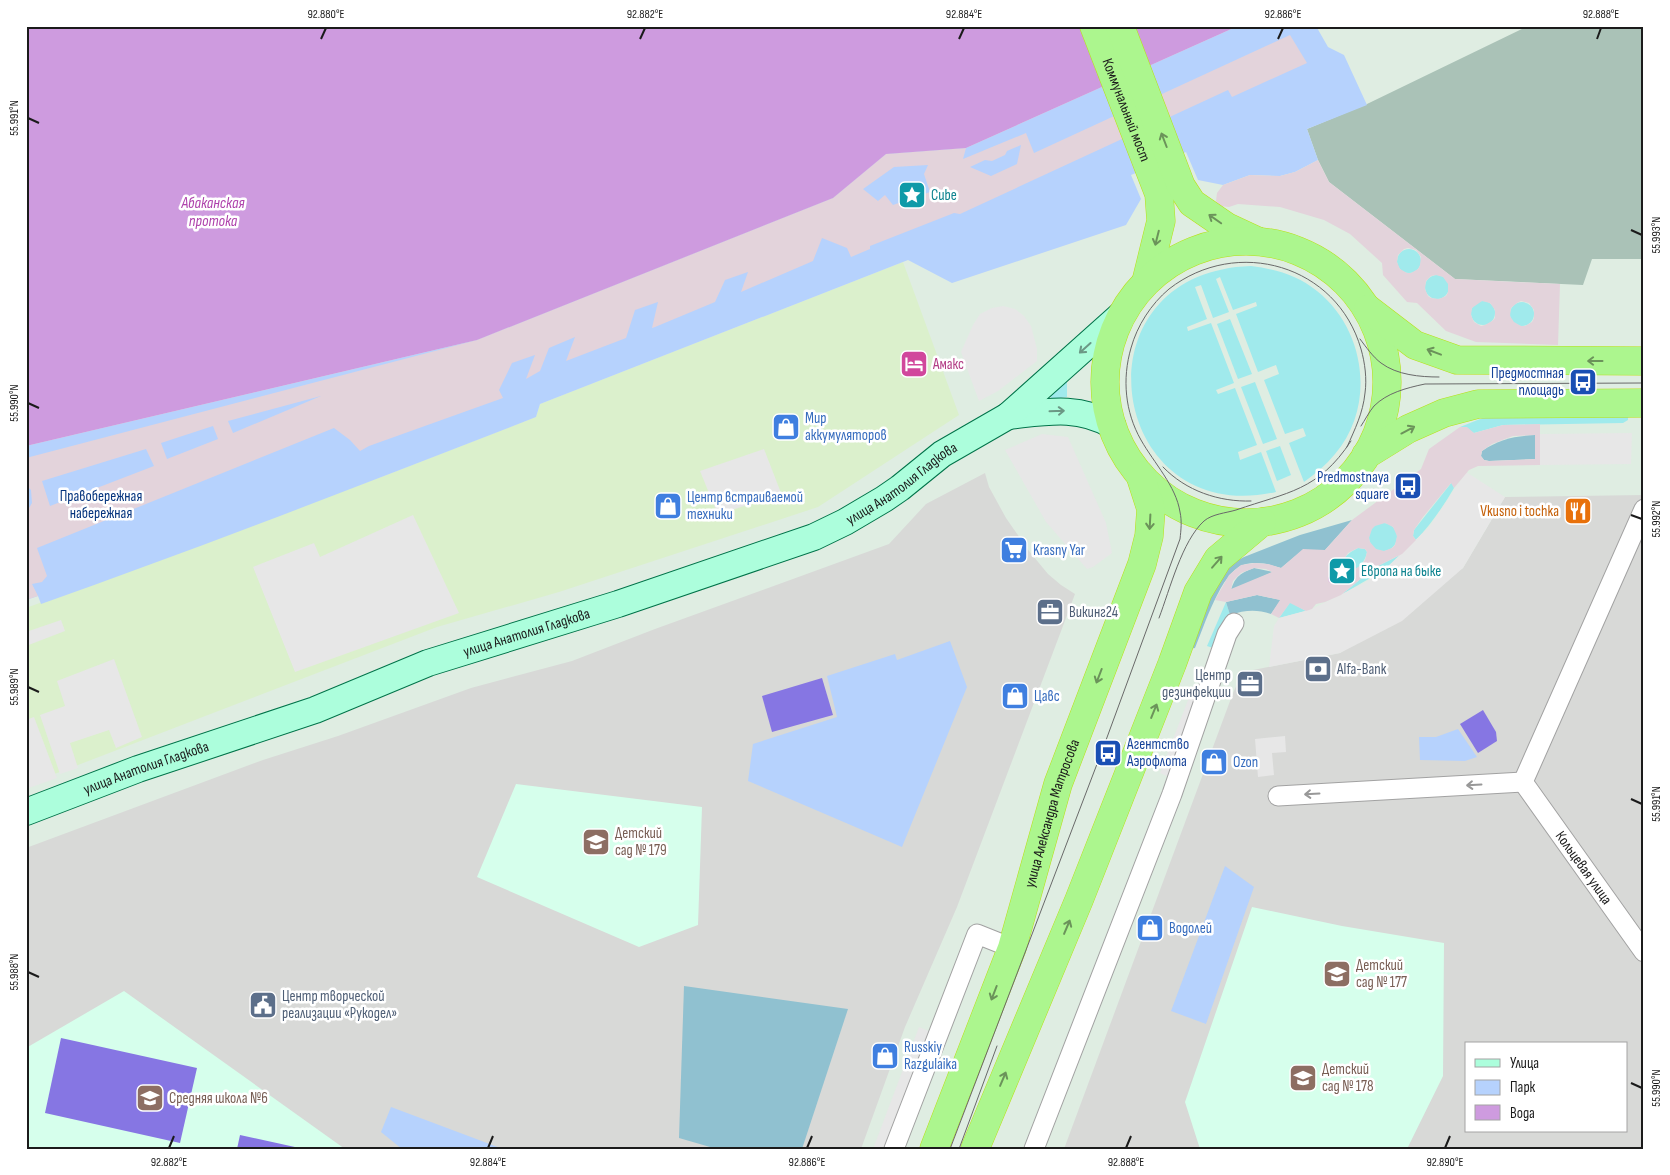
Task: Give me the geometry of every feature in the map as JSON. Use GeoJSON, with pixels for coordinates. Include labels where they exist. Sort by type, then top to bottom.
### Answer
{"type":"FeatureCollection","features":[{"type":"Feature","properties":{"kind":"highway","name":"Коммунальный мост"},"geometry":{"type":"LineString","coordinates":[[1094,26],[1170,190]]}},
{"type":"Feature","properties":{"kind":"highway","name":"Коммунальный мост"},"geometry":{"type":"LineString","coordinates":[[1120,26],[1170,190]]}},
{"type":"Feature","properties":{"kind":"highway"},"geometry":{"type":"LineString","coordinates":[[1146,282],[1170,190],[1227,227],[1258,242]]}},
{"type":"Feature","properties":{"kind":"highway"},"geometry":{"type":"LineString","coordinates":[[1233,242],[1258,242],[1282,246],[1316,260],[1335,273],[1352,290],[1364,306],[1381,342],[1387,380],[1382,419],[1375,438],[1366,455],[1350,476],[1331,494],[1308,508],[1284,517],[1262,522],[1232,522],[1217,520],[1178,505],[1156,491],[1140,475],[1117,439],[1106,398],[1105,376],[1111,342],[1122,315],[1131,300],[1146,282],[1165,266],[1186,254],[1209,246],[1233,242]]}},
{"type":"Feature","properties":{"kind":"highway"},"geometry":{"type":"LineString","coordinates":[[1364,306],[1415,344],[1457,360],[1644,361]]}},
{"type":"Feature","properties":{"kind":"highway"},"geometry":{"type":"LineString","coordinates":[[1366,455],[1417,425],[1444,413],[1478,404],[1644,403]]}},
{"type":"Feature","properties":{"kind":"highway","name":"улица Александра Матросова"},"geometry":{"type":"LineString","coordinates":[[934,1149],[1012,948],[1058,784],[1142,564],[1150,536],[1151,510],[1140,475]]}},
{"type":"Feature","properties":{"kind":"highway"},"geometry":{"type":"LineString","coordinates":[[975,1149],[1079,900],[1172,664],[1198,592],[1218,559],[1262,522]]}},
{"type":"Feature","properties":{"kind":"main road"},"geometry":{"type":"LineString","coordinates":[[1008,416],[1122,315]]}},
{"type":"Feature","properties":{"kind":"main road"},"geometry":{"type":"LineString","coordinates":[[1008,416],[1052,411],[1072,411],[1096,417],[1112,424]]}},
{"type":"Feature","properties":{"kind":"main road","name":"улица Анатолия Гладкова"},"geometry":{"type":"LineString","coordinates":[[26,812],[138,769],[315,710],[428,663],[618,604],[814,537],[845,522],[884,498],[900,488],[942,454],[1008,416]]}},
{"type":"Feature","properties":{"kind":"street"},"geometry":{"type":"LineString","coordinates":[[1278,796],[1523,782],[1644,509]]}},
{"type":"Feature","properties":{"kind":"street"},"geometry":{"type":"LineString","coordinates":[[1034,1149],[1172,794],[1227,634],[1234,624]]}},
{"type":"Feature","properties":{"kind":"street","name":"Кольцевая улица"},"geometry":{"type":"LineString","coordinates":[[1523,782],[1644,952]]}},
{"type":"Feature","properties":{"kind":"street"},"geometry":{"type":"LineString","coordinates":[[894,1149],[977,934],[1012,948]]}},
{"type":"Feature","properties":{"kind":"shaded area"},"geometry":{"type":"Polygon","coordinates":[[[1528,26],[1644,26],[1644,259],[1592,259],[1583,285],[1455,279],[1329,182],[1318,160],[1307,129],[1367,104],[1528,26]]]}},
{"type":"Feature","properties":{"kind":"shaded area"},"geometry":{"type":"Polygon","coordinates":[[[1290,35],[1307,63],[1232,97],[1228,90],[960,214],[954,213],[870,246],[870,249],[851,257],[847,248],[822,238],[813,261],[741,292],[748,272],[725,280],[715,302],[655,327],[652,328],[658,302],[635,310],[626,338],[566,361],[575,337],[549,348],[540,371],[526,379],[535,355],[512,363],[499,390],[503,398],[369,446],[360,451],[350,440],[334,428],[37,548],[47,576],[42,582],[32,584],[38,596],[26,600],[26,513],[32,503],[31,490],[26,485],[26,458],[477,340],[833,198],[886,154],[966,148],[963,159],[1026,133],[1034,153],[1290,35]],[[1021,145],[1007,151],[1005,155],[992,161],[985,160],[970,167],[991,176],[1017,164],[1021,145]],[[928,165],[894,167],[863,189],[878,201],[885,195],[893,205],[930,192],[924,174],[928,165]],[[321,396],[228,421],[233,433],[321,396]],[[213,426],[161,443],[167,459],[218,439],[213,426]],[[146,449],[42,481],[50,506],[154,466],[146,449]]]}},
{"type":"Feature","properties":{"kind":"shaded area"},"geometry":{"type":"Polygon","coordinates":[[[1318,160],[1329,182],[1455,279],[1560,284],[1558,345],[1476,342],[1446,331],[1417,303],[1407,302],[1383,275],[1382,263],[1350,234],[1324,220],[1280,207],[1238,204],[1229,207],[1220,206],[1216,201],[1217,193],[1223,185],[1250,175],[1280,176],[1295,172],[1318,160]],[[1404,249],[1398,255],[1397,262],[1400,269],[1411,273],[1418,269],[1421,257],[1416,250],[1404,249]],[[1431,276],[1426,281],[1425,289],[1428,296],[1439,299],[1446,296],[1448,284],[1443,277],[1431,276]],[[1482,301],[1472,308],[1471,315],[1474,322],[1481,326],[1495,318],[1495,310],[1490,303],[1482,301]],[[1521,301],[1511,308],[1510,316],[1514,322],[1525,326],[1532,322],[1534,310],[1529,303],[1521,301]]]}},
{"type":"Feature","properties":{"kind":"shaded area"},"geometry":{"type":"Polygon","coordinates":[[[1409,249],[1418,252],[1421,261],[1418,270],[1409,273],[1400,270],[1397,261],[1400,252],[1409,249]]]}},
{"type":"Feature","properties":{"kind":"shaded area"},"geometry":{"type":"Polygon","coordinates":[[[903,262],[959,415],[818,507],[559,592],[437,627],[26,785],[26,608],[389,474],[536,417],[540,404],[903,262]]]}},
{"type":"Feature","properties":{"kind":"shaded area"},"geometry":{"type":"Polygon","coordinates":[[[1251,266],[1277,271],[1294,277],[1310,285],[1334,307],[1346,326],[1355,347],[1360,369],[1360,392],[1356,414],[1348,435],[1332,458],[1304,482],[1289,443],[1306,436],[1303,428],[1285,434],[1264,380],[1279,374],[1276,365],[1258,372],[1236,314],[1257,306],[1256,302],[1233,310],[1220,277],[1216,279],[1229,312],[1213,318],[1201,285],[1195,287],[1207,319],[1187,327],[1188,331],[1211,323],[1234,383],[1216,390],[1218,394],[1235,388],[1257,445],[1238,452],[1240,460],[1261,452],[1276,492],[1219,493],[1175,474],[1146,439],[1132,396],[1135,350],[1155,309],[1193,279],[1251,266]]]}},
{"type":"Feature","properties":{"kind":"shaded area"},"geometry":{"type":"Polygon","coordinates":[[[1437,275],[1446,278],[1449,287],[1446,296],[1437,299],[1428,296],[1425,287],[1428,278],[1437,275]]]}},
{"type":"Feature","properties":{"kind":"shaded area"},"geometry":{"type":"Polygon","coordinates":[[[1483,301],[1492,304],[1495,313],[1492,322],[1483,325],[1474,322],[1471,313],[1474,304],[1483,301]]]}},
{"type":"Feature","properties":{"kind":"shaded area"},"geometry":{"type":"Polygon","coordinates":[[[1522,302],[1531,305],[1534,314],[1531,323],[1522,326],[1513,323],[1510,314],[1513,305],[1522,302]]]}},
{"type":"Feature","properties":{"kind":"shaded area"},"geometry":{"type":"Polygon","coordinates":[[[1003,306],[1015,309],[1024,316],[1031,326],[1037,349],[1037,361],[998,391],[979,401],[961,352],[980,314],[992,308],[1003,306]]]}},
{"type":"Feature","properties":{"kind":"shaded area"},"geometry":{"type":"Polygon","coordinates":[[[1230,319],[1252,374],[1238,379],[1217,324],[1230,319]]]}},
{"type":"Feature","properties":{"kind":"shaded area"},"geometry":{"type":"Polygon","coordinates":[[[1067,370],[1067,397],[1052,399],[1046,390],[1067,370]]]}},
{"type":"Feature","properties":{"kind":"shaded area"},"geometry":{"type":"Polygon","coordinates":[[[1255,382],[1277,439],[1263,444],[1241,387],[1255,382]]]}},
{"type":"Feature","properties":{"kind":"shaded area"},"geometry":{"type":"Polygon","coordinates":[[[1490,415],[1628,416],[1628,420],[1623,423],[1503,425],[1474,433],[1460,427],[1490,415]]]}},
{"type":"Feature","properties":{"kind":"shaded area"},"geometry":{"type":"Polygon","coordinates":[[[1540,424],[1540,465],[1478,466],[1469,470],[1454,488],[1451,483],[1423,517],[1414,530],[1413,536],[1416,540],[1402,554],[1374,568],[1341,595],[1316,604],[1312,609],[1306,611],[1290,603],[1279,618],[1271,614],[1280,600],[1257,595],[1226,602],[1215,600],[1229,575],[1241,565],[1255,563],[1281,568],[1303,549],[1325,550],[1352,520],[1421,469],[1429,449],[1460,427],[1467,427],[1474,433],[1503,425],[1540,424]],[[1535,435],[1513,436],[1492,444],[1482,451],[1481,456],[1484,460],[1489,461],[1535,459],[1535,435]],[[1385,523],[1375,526],[1369,538],[1370,542],[1376,549],[1384,551],[1392,548],[1395,545],[1397,536],[1393,527],[1385,523]],[[1358,548],[1348,553],[1340,565],[1332,572],[1338,583],[1348,573],[1360,566],[1365,560],[1367,552],[1365,549],[1358,548]],[[1254,568],[1241,573],[1233,581],[1231,589],[1272,572],[1266,569],[1254,568]]]}},
{"type":"Feature","properties":{"kind":"shaded area"},"geometry":{"type":"Polygon","coordinates":[[[1632,433],[1631,464],[1540,465],[1540,434],[1632,433]]]}},
{"type":"Feature","properties":{"kind":"shaded area"},"geometry":{"type":"Polygon","coordinates":[[[1042,434],[1068,437],[1106,523],[1112,553],[1093,567],[1087,569],[1046,522],[1005,450],[1042,434]]]}},
{"type":"Feature","properties":{"kind":"shaded area"},"geometry":{"type":"Polygon","coordinates":[[[1535,435],[1535,459],[1489,461],[1484,460],[1481,456],[1482,451],[1501,441],[1514,437],[1535,435]]]}},
{"type":"Feature","properties":{"kind":"shaded area"},"geometry":{"type":"Polygon","coordinates":[[[1280,446],[1291,475],[1277,481],[1266,451],[1280,446]]]}},
{"type":"Feature","properties":{"kind":"shaded area"},"geometry":{"type":"Polygon","coordinates":[[[764,449],[781,493],[718,515],[700,471],[764,449]]]}},
{"type":"Feature","properties":{"kind":"shaded area"},"geometry":{"type":"Polygon","coordinates":[[[1466,472],[1505,497],[1463,568],[1402,621],[1340,653],[1269,667],[1274,626],[1279,618],[1312,609],[1364,583],[1384,570],[1430,526],[1466,472]]]}},
{"type":"Feature","properties":{"kind":"shaded area"},"geometry":{"type":"Polygon","coordinates":[[[985,473],[989,487],[1006,518],[1029,551],[1048,574],[1075,594],[957,907],[905,1027],[861,1149],[26,1149],[26,848],[263,760],[338,736],[471,688],[572,661],[889,544],[926,504],[985,473]]]}},
{"type":"Feature","properties":{"kind":"shaded area"},"geometry":{"type":"Polygon","coordinates":[[[1452,482],[1454,488],[1450,495],[1432,522],[1416,540],[1413,536],[1414,530],[1452,482]]]}},
{"type":"Feature","properties":{"kind":"shaded area"},"geometry":{"type":"Polygon","coordinates":[[[1644,495],[1644,1149],[1064,1149],[1233,693],[1243,672],[1340,653],[1463,568],[1505,497],[1644,495]]]}},
{"type":"Feature","properties":{"kind":"shaded area"},"geometry":{"type":"Polygon","coordinates":[[[413,515],[459,613],[295,672],[253,567],[314,543],[320,557],[413,515]]]}},
{"type":"Feature","properties":{"kind":"shaded area"},"geometry":{"type":"Polygon","coordinates":[[[1352,520],[1325,550],[1303,550],[1281,568],[1267,564],[1252,563],[1243,565],[1235,570],[1227,578],[1214,601],[1195,648],[1189,649],[1216,578],[1223,568],[1244,557],[1300,535],[1352,520]]]}},
{"type":"Feature","properties":{"kind":"shaded area"},"geometry":{"type":"Polygon","coordinates":[[[1383,523],[1393,527],[1397,537],[1393,547],[1383,551],[1373,547],[1369,537],[1373,527],[1383,523]]]}},
{"type":"Feature","properties":{"kind":"shaded area"},"geometry":{"type":"Polygon","coordinates":[[[1358,548],[1365,549],[1367,552],[1365,559],[1355,570],[1348,573],[1348,568],[1340,565],[1343,559],[1358,548]]]}},
{"type":"Feature","properties":{"kind":"shaded area"},"geometry":{"type":"Polygon","coordinates":[[[1402,554],[1384,570],[1341,595],[1374,568],[1402,554]]]}},
{"type":"Feature","properties":{"kind":"shaded area"},"geometry":{"type":"Polygon","coordinates":[[[1254,568],[1273,572],[1231,590],[1234,581],[1239,576],[1254,568]]]}},
{"type":"Feature","properties":{"kind":"shaded area"},"geometry":{"type":"Polygon","coordinates":[[[1257,595],[1281,600],[1271,614],[1250,611],[1230,615],[1226,602],[1257,595]]]}},
{"type":"Feature","properties":{"kind":"shaded area"},"geometry":{"type":"Polygon","coordinates":[[[1226,602],[1230,615],[1213,648],[1207,646],[1226,602]]]}},
{"type":"Feature","properties":{"kind":"shaded area"},"geometry":{"type":"Polygon","coordinates":[[[1290,602],[1306,611],[1279,618],[1290,602]]]}},
{"type":"Feature","properties":{"kind":"shaded area"},"geometry":{"type":"Polygon","coordinates":[[[61,620],[65,631],[26,646],[26,632],[61,620]]]}},
{"type":"Feature","properties":{"kind":"shaded area"},"geometry":{"type":"Polygon","coordinates":[[[114,659],[142,737],[116,748],[109,730],[70,743],[78,768],[60,774],[40,715],[65,706],[57,681],[114,659]]]}},
{"type":"Feature","properties":{"kind":"shaded area"},"geometry":{"type":"Polygon","coordinates":[[[822,678],[833,715],[772,732],[762,696],[822,678]]]}},
{"type":"Feature","properties":{"kind":"shaded area"},"geometry":{"type":"Polygon","coordinates":[[[1190,695],[1199,699],[1169,777],[1160,773],[1190,695]]]}},
{"type":"Feature","properties":{"kind":"shaded area"},"geometry":{"type":"Polygon","coordinates":[[[1483,710],[1496,732],[1497,741],[1478,753],[1460,724],[1483,710]]]}},
{"type":"Feature","properties":{"kind":"shaded area"},"geometry":{"type":"Polygon","coordinates":[[[34,717],[57,778],[26,789],[26,720],[34,717]]]}},
{"type":"Feature","properties":{"kind":"shaded area"},"geometry":{"type":"Polygon","coordinates":[[[1285,736],[1286,752],[1272,753],[1274,775],[1258,777],[1255,739],[1285,736]]]}},
{"type":"Feature","properties":{"kind":"shaded area","name":"Детский сад № 179"},"geometry":{"type":"Polygon","coordinates":[[[516,784],[702,807],[698,925],[639,947],[477,877],[516,784]]]}},
{"type":"Feature","properties":{"kind":"shaded area"},"geometry":{"type":"Polygon","coordinates":[[[1252,907],[1342,926],[1444,943],[1443,1076],[1407,1149],[1200,1149],[1185,1102],[1252,907]]]}},
{"type":"Feature","properties":{"kind":"shaded area"},"geometry":{"type":"Polygon","coordinates":[[[684,986],[848,1009],[802,1149],[717,1149],[679,1138],[684,986]]]}},
{"type":"Feature","properties":{"kind":"shaded area","name":"Средняя школа №6"},"geometry":{"type":"Polygon","coordinates":[[[124,991],[345,1149],[26,1149],[26,1048],[124,991]]]}},
{"type":"Feature","properties":{"kind":"shaded area"},"geometry":{"type":"Polygon","coordinates":[[[919,1027],[929,1031],[885,1149],[873,1149],[919,1027]]]}},
{"type":"Feature","properties":{"kind":"shaded area"},"geometry":{"type":"Polygon","coordinates":[[[61,1038],[197,1068],[180,1143],[45,1113],[61,1038]]]}},
{"type":"Feature","properties":{"kind":"shaded area"},"geometry":{"type":"Polygon","coordinates":[[[240,1135],[304,1149],[237,1149],[240,1135]]]}},
{"type":"Feature","properties":{"kind":"green space","name":"Правобережная набережная"},"geometry":{"type":"Polygon","coordinates":[[[1238,26],[1316,26],[1328,47],[1344,55],[1367,105],[1307,129],[1318,160],[1295,172],[1280,176],[1250,175],[1223,185],[1198,180],[1186,152],[1131,175],[1141,199],[1126,225],[952,283],[908,260],[540,404],[536,417],[351,489],[41,604],[38,596],[26,600],[26,446],[477,340],[833,198],[886,154],[966,148],[1238,26]]]}},
{"type":"Feature","properties":{"kind":"green space"},"geometry":{"type":"Polygon","coordinates":[[[950,641],[967,687],[902,847],[748,781],[753,744],[837,717],[827,676],[895,654],[897,660],[950,641]]]}},
{"type":"Feature","properties":{"kind":"green space"},"geometry":{"type":"Polygon","coordinates":[[[1458,729],[1477,757],[1465,761],[1420,760],[1419,737],[1436,737],[1458,729]]]}},
{"type":"Feature","properties":{"kind":"green space"},"geometry":{"type":"Polygon","coordinates":[[[1225,866],[1254,887],[1206,1024],[1171,1011],[1225,866]]]}},
{"type":"Feature","properties":{"kind":"green space"},"geometry":{"type":"Polygon","coordinates":[[[391,1107],[503,1149],[402,1149],[381,1132],[391,1107]]]}},
{"type":"Feature","properties":{"kind":"water","name":"Абаканская протока"},"geometry":{"type":"Polygon","coordinates":[[[26,26],[1238,26],[966,148],[886,154],[833,198],[477,340],[26,446],[26,26]]]}},
{"type":"Feature","properties":{"kind":"water"},"geometry":{"type":"Polygon","coordinates":[[[1340,565],[1345,565],[1348,568],[1348,573],[1338,583],[1329,582],[1328,578],[1340,565]]]}},
{"type":"Feature","properties":{"kind":"tram line"},"geometry":{"type":"LineString","coordinates":[[950,1149],[1102,751],[1180,539],[1181,519],[1178,502],[1141,440],[1128,407],[1126,383],[1128,360],[1137,332],[1156,301],[1169,289],[1196,273],[1224,264],[1253,263],[1281,268],[1308,279],[1330,297],[1349,320],[1361,349],[1365,365],[1366,388],[1364,400],[1358,421],[1347,447]]}},
{"type":"Feature","properties":{"kind":"tram line"},"geometry":{"type":"LineString","coordinates":[[1360,339],[1375,358],[1387,367],[1424,377],[1439,377]]}},
{"type":"Feature","properties":{"kind":"tram line"},"geometry":{"type":"LineString","coordinates":[[1361,426],[1379,401],[1404,389],[1425,384],[1644,383]]}},
{"type":"Feature","properties":{"kind":"tram line"},"geometry":{"type":"LineString","coordinates":[[1159,618],[1183,553],[1196,530],[1204,521],[1215,515],[1236,510],[1301,488],[1314,480],[1339,458],[1351,441]]}},
{"type":"Feature","properties":{"kind":"tram line"},"geometry":{"type":"LineString","coordinates":[[1163,467],[1182,483],[1193,489],[1215,497],[1251,501]]}},
{"type":"Feature","properties":{"kind":"tram line"},"geometry":{"type":"LineString","coordinates":[[959,1149],[997,1046]]}},
{"type":"Feature","properties":{"kind":"place","name":"Cube"},"geometry":{"type":"Point","coordinates":[912,195]}},
{"type":"Feature","properties":{"kind":"place","name":"Амакс"},"geometry":{"type":"Point","coordinates":[914,364]}},
{"type":"Feature","properties":{"kind":"place","name":"Предмостная площадь"},"geometry":{"type":"Point","coordinates":[1583,382]}},
{"type":"Feature","properties":{"kind":"place","name":"Мир аккумуляторов"},"geometry":{"type":"Point","coordinates":[786,427]}},
{"type":"Feature","properties":{"kind":"place","name":"Predmostnaya square"},"geometry":{"type":"Point","coordinates":[1408,486]}},
{"type":"Feature","properties":{"kind":"place","name":"Центр встраиваемой техники"},"geometry":{"type":"Point","coordinates":[668,506]}},
{"type":"Feature","properties":{"kind":"place","name":"Vkusno i tochka"},"geometry":{"type":"Point","coordinates":[1578,511]}},
{"type":"Feature","properties":{"kind":"place","name":"Krasny Yar"},"geometry":{"type":"Point","coordinates":[1014,550]}},
{"type":"Feature","properties":{"kind":"place","name":"Европа на быке"},"geometry":{"type":"Point","coordinates":[1342,571]}},
{"type":"Feature","properties":{"kind":"place","name":"Викинг24"},"geometry":{"type":"Point","coordinates":[1050,612]}},
{"type":"Feature","properties":{"kind":"place","name":"Alfa-Bank"},"geometry":{"type":"Point","coordinates":[1318,669]}},
{"type":"Feature","properties":{"kind":"place","name":"Центр дезинфекции"},"geometry":{"type":"Point","coordinates":[1250,684]}},
{"type":"Feature","properties":{"kind":"place","name":"Цавс"},"geometry":{"type":"Point","coordinates":[1015,696]}},
{"type":"Feature","properties":{"kind":"place","name":"Агентство Аэрофлота"},"geometry":{"type":"Point","coordinates":[1108,753]}},
{"type":"Feature","properties":{"kind":"place","name":"Ozon"},"geometry":{"type":"Point","coordinates":[1214,762]}},
{"type":"Feature","properties":{"kind":"place","name":"Детский сад № 179"},"geometry":{"type":"Point","coordinates":[596,842]}},
{"type":"Feature","properties":{"kind":"place","name":"Водолей"},"geometry":{"type":"Point","coordinates":[1150,928]}},
{"type":"Feature","properties":{"kind":"place","name":"Детский сад № 177"},"geometry":{"type":"Point","coordinates":[1337,974]}},
{"type":"Feature","properties":{"kind":"place","name":"Центр творческой реализации «Рукодел»"},"geometry":{"type":"Point","coordinates":[263,1005]}},
{"type":"Feature","properties":{"kind":"place","name":"Russkiy Razgulaika"},"geometry":{"type":"Point","coordinates":[885,1056]}},
{"type":"Feature","properties":{"kind":"place","name":"Детский сад № 178"},"geometry":{"type":"Point","coordinates":[1303,1078]}},
{"type":"Feature","properties":{"kind":"place","name":"Средняя школа №6"},"geometry":{"type":"Point","coordinates":[150,1098]}}]}
